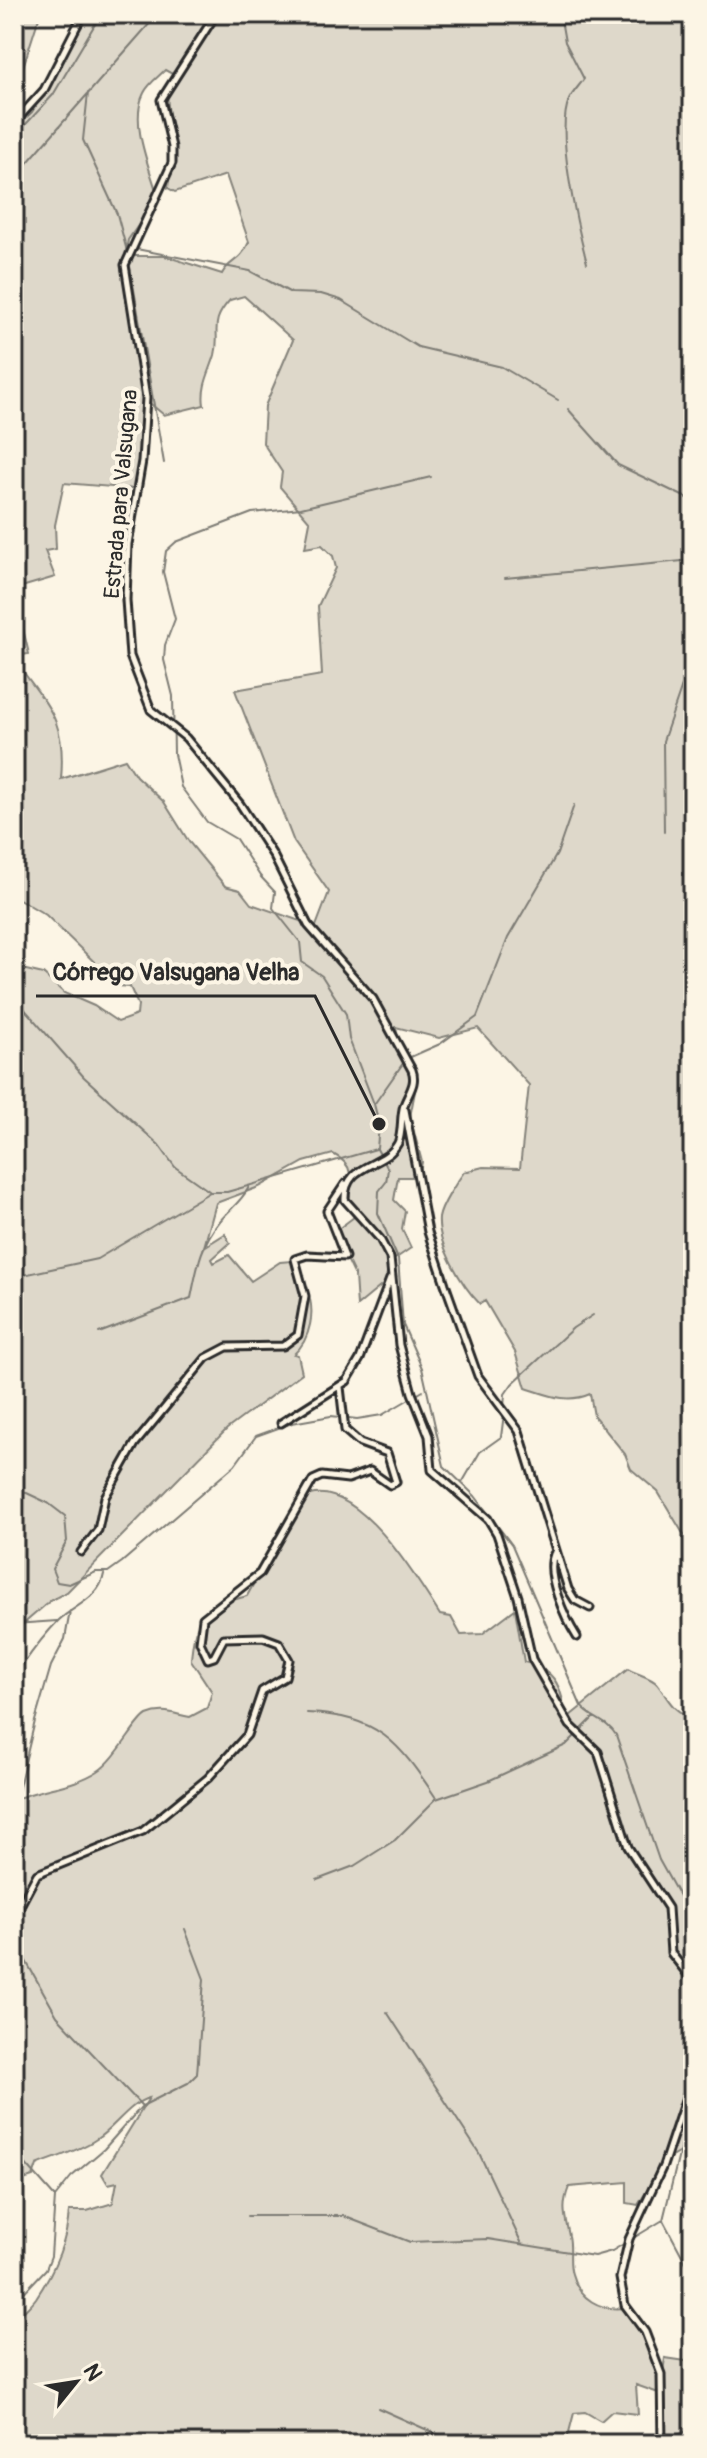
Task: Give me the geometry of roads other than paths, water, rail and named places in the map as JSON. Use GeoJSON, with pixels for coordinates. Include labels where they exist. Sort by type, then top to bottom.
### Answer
{"type":"FeatureCollection","features":[{"type":"Feature","properties":{"kind":"street"},"geometry":{"type":"LineString","coordinates":[[14,123],[44,90],[83,14]]}},
{"type":"Feature","properties":{"kind":"street","name":"Estrada para Valsugana"},"geometry":{"type":"LineString","coordinates":[[216,14],[161,100],[172,147],[172,163],[125,265],[146,398],[142,461],[128,544],[126,600],[130,656],[151,710],[192,745],[240,804],[273,855],[308,925],[345,965],[387,1020],[415,1077],[404,1105],[399,1138],[393,1149],[348,1180]]}},
{"type":"Feature","properties":{"kind":"street"},"geometry":{"type":"LineString","coordinates":[[404,1105],[428,1232],[478,1376],[519,1431],[568,1589],[575,1600],[590,1608]]}},
{"type":"Feature","properties":{"kind":"street"},"geometry":{"type":"LineString","coordinates":[[348,1180],[345,1200],[385,1246],[390,1258],[402,1361],[429,1436],[432,1470],[488,1519],[497,1534],[518,1597],[532,1659],[570,1725],[598,1752],[628,1847],[668,1908],[671,1953],[693,1981]]}},
{"type":"Feature","properties":{"kind":"street"},"geometry":{"type":"LineString","coordinates":[[81,1552],[95,1535],[105,1497],[135,1444],[206,1358],[227,1347],[283,1346],[298,1335],[305,1296],[295,1259],[307,1255],[345,1257],[327,1211],[348,1180]]}},
{"type":"Feature","properties":{"kind":"street"},"geometry":{"type":"LineString","coordinates":[[281,1423],[340,1387],[360,1359],[390,1278]]}},
{"type":"Feature","properties":{"kind":"street"},"geometry":{"type":"LineString","coordinates":[[14,1917],[37,1874],[143,1831],[208,1778],[247,1735],[262,1691],[285,1677],[288,1654],[279,1643],[263,1637],[224,1638],[214,1657],[208,1659],[200,1642],[200,1627],[210,1611],[260,1573],[313,1480],[322,1476],[350,1479],[370,1471],[390,1485],[396,1482],[387,1453],[360,1443],[345,1430],[340,1387]]}},
{"type":"Feature","properties":{"kind":"street"},"geometry":{"type":"LineString","coordinates":[[555,1553],[551,1562],[556,1585],[577,1637]]}},
{"type":"Feature","properties":{"kind":"street"},"geometry":{"type":"LineString","coordinates":[[662,2444],[661,2374],[645,2332],[625,2305],[620,2278],[629,2239],[663,2166],[693,2076]]}},
{"type":"Feature","properties":{"kind":"waterway"},"geometry":{"type":"LineString","coordinates":[[14,137],[53,95],[101,14]]}},
{"type":"Feature","properties":{"kind":"waterway"},"geometry":{"type":"LineString","coordinates":[[14,178],[158,14]]}},
{"type":"Feature","properties":{"kind":"waterway"},"geometry":{"type":"LineString","coordinates":[[560,14],[565,42],[584,79],[569,100],[565,134],[569,180],[587,263]]}},
{"type":"Feature","properties":{"kind":"waterway"},"geometry":{"type":"LineString","coordinates":[[88,93],[83,140],[117,214],[128,255]]}},
{"type":"Feature","properties":{"kind":"waterway"},"geometry":{"type":"LineString","coordinates":[[126,247],[250,271],[291,293],[321,294],[341,300],[418,347],[502,367],[558,400]]}},
{"type":"Feature","properties":{"kind":"waterway"},"geometry":{"type":"LineString","coordinates":[[129,261],[164,463]]}},
{"type":"Feature","properties":{"kind":"waterway"},"geometry":{"type":"LineString","coordinates":[[568,409],[618,465],[693,501]]}},
{"type":"Feature","properties":{"kind":"waterway"},"geometry":{"type":"LineString","coordinates":[[431,477],[301,508],[252,513],[176,542],[166,551],[163,572],[175,619],[165,645],[164,660],[173,696],[174,754],[181,787],[207,822],[236,839],[260,876],[275,892],[273,908],[300,942],[302,962],[322,976],[346,1014],[349,1039],[379,1124],[377,1149],[388,1169],[386,1182],[379,1191],[378,1213],[398,1259],[403,1325],[422,1368],[444,1466],[475,1496],[512,1545],[581,1706],[616,1735],[659,1860],[693,1921]]}},
{"type":"Feature","properties":{"kind":"waterway"},"geometry":{"type":"LineString","coordinates":[[505,578],[693,560]]}},
{"type":"Feature","properties":{"kind":"waterway"},"geometry":{"type":"LineString","coordinates":[[664,832],[663,741],[693,654]]}},
{"type":"Feature","properties":{"kind":"waterway"},"geometry":{"type":"LineString","coordinates":[[375,1103],[406,1059],[440,1044],[477,1017],[508,938],[557,854],[574,805]]}},
{"type":"Feature","properties":{"kind":"waterway"},"geometry":{"type":"LineString","coordinates":[[14,997],[84,1077],[159,1145],[175,1167],[209,1191]]}},
{"type":"Feature","properties":{"kind":"waterway"},"geometry":{"type":"LineString","coordinates":[[688,1109],[693,1114]]}},
{"type":"Feature","properties":{"kind":"waterway"},"geometry":{"type":"LineString","coordinates":[[14,1277],[97,1259],[210,1192],[227,1192],[376,1149]]}},
{"type":"Feature","properties":{"kind":"waterway"},"geometry":{"type":"LineString","coordinates":[[99,1333],[191,1298],[200,1258],[208,1239],[249,1187]]}},
{"type":"Feature","properties":{"kind":"waterway"},"geometry":{"type":"LineString","coordinates":[[504,1407],[505,1394],[512,1384],[573,1328],[593,1315]]}},
{"type":"Feature","properties":{"kind":"waterway"},"geometry":{"type":"LineString","coordinates":[[14,1487],[48,1503],[65,1516],[67,1541],[52,1569],[57,1582],[69,1584],[96,1572],[108,1572],[122,1562],[235,1465],[256,1436],[292,1423],[331,1416],[357,1419],[382,1415],[423,1391]]}},
{"type":"Feature","properties":{"kind":"waterway"},"geometry":{"type":"LineString","coordinates":[[462,1483],[480,1452],[501,1437],[504,1414]]}},
{"type":"Feature","properties":{"kind":"waterway"},"geometry":{"type":"LineString","coordinates":[[14,1671],[22,1666],[59,1620],[98,1589],[104,1574]]}},
{"type":"Feature","properties":{"kind":"waterway"},"geometry":{"type":"LineString","coordinates":[[18,1791],[35,1721],[51,1666],[65,1639],[70,1611]]}},
{"type":"Feature","properties":{"kind":"waterway"},"geometry":{"type":"LineString","coordinates":[[14,1624],[57,1621]]}},
{"type":"Feature","properties":{"kind":"waterway"},"geometry":{"type":"LineString","coordinates":[[307,1713],[352,1720],[384,1735],[410,1761],[436,1798]]}},
{"type":"Feature","properties":{"kind":"waterway"},"geometry":{"type":"LineString","coordinates":[[317,1880],[354,1866],[395,1840],[436,1799],[488,1781],[566,1745],[594,1717]]}},
{"type":"Feature","properties":{"kind":"waterway"},"geometry":{"type":"LineString","coordinates":[[14,2303],[46,2269],[51,2256],[55,2197],[142,2106],[188,2083],[197,2074],[204,1979],[185,1929]]}},
{"type":"Feature","properties":{"kind":"waterway"},"geometry":{"type":"LineString","coordinates":[[14,1940],[57,2016],[141,2105]]}},
{"type":"Feature","properties":{"kind":"waterway"},"geometry":{"type":"LineString","coordinates":[[387,2012],[479,2153],[521,2242]]}},
{"type":"Feature","properties":{"kind":"waterway"},"geometry":{"type":"LineString","coordinates":[[693,2097],[663,2220],[693,2276]]}},
{"type":"Feature","properties":{"kind":"waterway"},"geometry":{"type":"LineString","coordinates":[[14,2151],[54,2196]]}},
{"type":"Feature","properties":{"kind":"waterway"},"geometry":{"type":"LineString","coordinates":[[247,2216],[343,2216],[410,2242],[488,2239],[594,2256],[612,2251],[663,2220]]}},
{"type":"Feature","properties":{"kind":"waterway"},"geometry":{"type":"LineString","coordinates":[[378,2408],[459,2444]]}},
{"type":"Feature","properties":{"kind":"place","name":"Córrego Valsugana Velha"},"geometry":{"type":"Point","coordinates":[379,1124]}}]}
